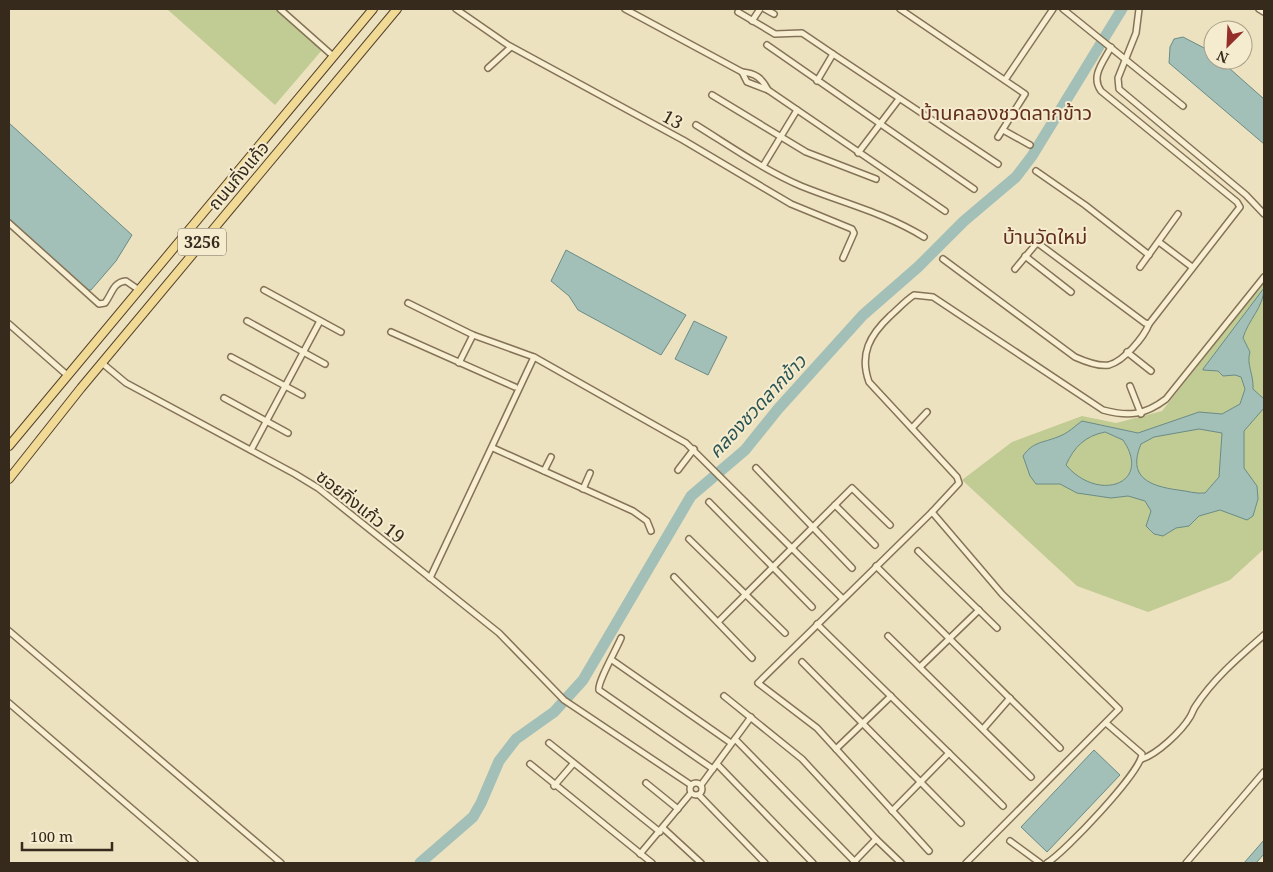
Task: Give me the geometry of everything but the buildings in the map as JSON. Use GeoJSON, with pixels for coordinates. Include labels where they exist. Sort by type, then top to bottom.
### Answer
{"type":"FeatureCollection","features":[{"type":"Feature","properties":{"kind":"main road","name":"ถนนกิ่งแก้ว"},"geometry":{"type":"LineString","coordinates":[[9,446],[66,375],[373,9]]}},
{"type":"Feature","properties":{"kind":"main road","name":"ถนนกิ่งแก้ว"},"geometry":{"type":"LineString","coordinates":[[9,479],[102,363],[397,9]]}},
{"type":"Feature","properties":{"kind":"street"},"geometry":{"type":"LineString","coordinates":[[280,9],[333,56]]}},
{"type":"Feature","properties":{"kind":"street","name":"13"},"geometry":{"type":"LineString","coordinates":[[456,9],[511,47],[683,140],[791,204],[852,228],[854,233],[852,241],[843,258]]}},
{"type":"Feature","properties":{"kind":"street"},"geometry":{"type":"LineString","coordinates":[[625,9],[742,72],[751,73],[763,80],[768,90]]}},
{"type":"Feature","properties":{"kind":"street"},"geometry":{"type":"LineString","coordinates":[[765,9],[774,14]]}},
{"type":"Feature","properties":{"kind":"street"},"geometry":{"type":"LineString","coordinates":[[900,9],[1023,92],[1025,97],[998,137]]}},
{"type":"Feature","properties":{"kind":"street"},"geometry":{"type":"LineString","coordinates":[[1005,80],[1053,9]]}},
{"type":"Feature","properties":{"kind":"street"},"geometry":{"type":"LineString","coordinates":[[1063,9],[1183,106]]}},
{"type":"Feature","properties":{"kind":"street"},"geometry":{"type":"LineString","coordinates":[[1138,9],[1136,33],[1118,78],[1119,88],[1246,195],[1264,214]]}},
{"type":"Feature","properties":{"kind":"street"},"geometry":{"type":"LineString","coordinates":[[1259,9],[1264,12]]}},
{"type":"Feature","properties":{"kind":"street"},"geometry":{"type":"LineString","coordinates":[[752,21],[758,10]]}},
{"type":"Feature","properties":{"kind":"street"},"geometry":{"type":"LineString","coordinates":[[738,12],[775,34],[802,33],[998,164]]}},
{"type":"Feature","properties":{"kind":"street"},"geometry":{"type":"LineString","coordinates":[[767,45],[974,189]]}},
{"type":"Feature","properties":{"kind":"street"},"geometry":{"type":"LineString","coordinates":[[943,259],[1075,356],[1089,362],[1108,365],[1127,352],[1142,337],[1149,324],[1192,267],[1238,210],[1239,205],[1101,91],[1096,81],[1097,73],[1111,46]]}},
{"type":"Feature","properties":{"kind":"street"},"geometry":{"type":"LineString","coordinates":[[488,68],[511,47]]}},
{"type":"Feature","properties":{"kind":"street"},"geometry":{"type":"LineString","coordinates":[[817,80],[834,54]]}},
{"type":"Feature","properties":{"kind":"street"},"geometry":{"type":"LineString","coordinates":[[742,72],[747,82],[768,90],[945,211]]}},
{"type":"Feature","properties":{"kind":"street"},"geometry":{"type":"LineString","coordinates":[[712,95],[806,152],[876,179]]}},
{"type":"Feature","properties":{"kind":"street"},"geometry":{"type":"LineString","coordinates":[[858,153],[899,99]]}},
{"type":"Feature","properties":{"kind":"street"},"geometry":{"type":"LineString","coordinates":[[763,166],[797,110]]}},
{"type":"Feature","properties":{"kind":"street"},"geometry":{"type":"LineString","coordinates":[[696,126],[763,166],[802,186],[902,223],[924,237]]}},
{"type":"Feature","properties":{"kind":"street"},"geometry":{"type":"LineString","coordinates":[[1003,130],[1030,145]]}},
{"type":"Feature","properties":{"kind":"street"},"geometry":{"type":"LineString","coordinates":[[1036,171],[1149,255]]}},
{"type":"Feature","properties":{"kind":"street"},"geometry":{"type":"LineString","coordinates":[[1140,267],[1178,214]]}},
{"type":"Feature","properties":{"kind":"street"},"geometry":{"type":"LineString","coordinates":[[9,222],[68,278],[99,304],[105,303],[114,288],[121,282],[126,281],[139,290]]}},
{"type":"Feature","properties":{"kind":"street"},"geometry":{"type":"LineString","coordinates":[[1159,242],[1192,267]]}},
{"type":"Feature","properties":{"kind":"street"},"geometry":{"type":"LineString","coordinates":[[1015,269],[1036,244],[1039,244],[1145,323],[1149,324]]}},
{"type":"Feature","properties":{"kind":"street"},"geometry":{"type":"LineString","coordinates":[[1025,256],[1071,292]]}},
{"type":"Feature","properties":{"kind":"street"},"geometry":{"type":"LineString","coordinates":[[929,851],[817,728],[758,683],[957,487],[957,477],[869,382],[864,364],[864,355],[875,330],[909,299],[919,294],[933,297],[1103,410],[1128,416],[1141,414],[1153,409],[1166,399],[1264,277]]}},
{"type":"Feature","properties":{"kind":"street"},"geometry":{"type":"LineString","coordinates":[[264,290],[341,332]]}},
{"type":"Feature","properties":{"kind":"street"},"geometry":{"type":"LineString","coordinates":[[408,303],[473,336],[534,357],[678,438],[694,449],[843,599]]}},
{"type":"Feature","properties":{"kind":"street"},"geometry":{"type":"LineString","coordinates":[[248,321],[325,364]]}},
{"type":"Feature","properties":{"kind":"street"},"geometry":{"type":"LineString","coordinates":[[251,450],[320,321]]}},
{"type":"Feature","properties":{"kind":"street"},"geometry":{"type":"LineString","coordinates":[[9,324],[66,375]]}},
{"type":"Feature","properties":{"kind":"street"},"geometry":{"type":"LineString","coordinates":[[391,332],[515,387]]}},
{"type":"Feature","properties":{"kind":"street"},"geometry":{"type":"LineString","coordinates":[[459,363],[473,336]]}},
{"type":"Feature","properties":{"kind":"street"},"geometry":{"type":"LineString","coordinates":[[1127,352],[1151,371]]}},
{"type":"Feature","properties":{"kind":"street"},"geometry":{"type":"LineString","coordinates":[[231,357],[302,395]]}},
{"type":"Feature","properties":{"kind":"street"},"geometry":{"type":"LineString","coordinates":[[430,578],[493,448],[534,357]]}},
{"type":"Feature","properties":{"kind":"street","name":"ซอยกิ่งแก้ว 19"},"geometry":{"type":"LineString","coordinates":[[102,363],[126,383],[318,488],[499,633],[553,691],[691,785]]}},
{"type":"Feature","properties":{"kind":"street"},"geometry":{"type":"LineString","coordinates":[[1130,386],[1141,414]]}},
{"type":"Feature","properties":{"kind":"street"},"geometry":{"type":"LineString","coordinates":[[224,398],[288,433]]}},
{"type":"Feature","properties":{"kind":"street"},"geometry":{"type":"LineString","coordinates":[[912,428],[927,412]]}},
{"type":"Feature","properties":{"kind":"street"},"geometry":{"type":"LineString","coordinates":[[493,448],[644,518],[651,531]]}},
{"type":"Feature","properties":{"kind":"street"},"geometry":{"type":"LineString","coordinates":[[678,470],[694,449]]}},
{"type":"Feature","properties":{"kind":"street"},"geometry":{"type":"LineString","coordinates":[[544,472],[551,457]]}},
{"type":"Feature","properties":{"kind":"street"},"geometry":{"type":"LineString","coordinates":[[756,468],[852,568]]}},
{"type":"Feature","properties":{"kind":"street"},"geometry":{"type":"LineString","coordinates":[[583,489],[590,473]]}},
{"type":"Feature","properties":{"kind":"street"},"geometry":{"type":"LineString","coordinates":[[718,622],[852,488],[890,525]]}},
{"type":"Feature","properties":{"kind":"street"},"geometry":{"type":"LineString","coordinates":[[709,502],[812,607]]}},
{"type":"Feature","properties":{"kind":"street"},"geometry":{"type":"LineString","coordinates":[[835,505],[875,545]]}},
{"type":"Feature","properties":{"kind":"street"},"geometry":{"type":"LineString","coordinates":[[932,512],[1002,594],[1119,707],[1118,711],[966,863]]}},
{"type":"Feature","properties":{"kind":"street"},"geometry":{"type":"LineString","coordinates":[[689,539],[785,633]]}},
{"type":"Feature","properties":{"kind":"street"},"geometry":{"type":"LineString","coordinates":[[918,551],[997,628]]}},
{"type":"Feature","properties":{"kind":"street"},"geometry":{"type":"LineString","coordinates":[[876,566],[1060,748]]}},
{"type":"Feature","properties":{"kind":"street"},"geometry":{"type":"LineString","coordinates":[[674,577],[752,658]]}},
{"type":"Feature","properties":{"kind":"street"},"geometry":{"type":"LineString","coordinates":[[920,667],[979,610]]}},
{"type":"Feature","properties":{"kind":"street"},"geometry":{"type":"LineString","coordinates":[[817,624],[1003,806]]}},
{"type":"Feature","properties":{"kind":"street"},"geometry":{"type":"LineString","coordinates":[[9,631],[281,863]]}},
{"type":"Feature","properties":{"kind":"street"},"geometry":{"type":"LineString","coordinates":[[1142,759],[1152,756],[1163,746],[1190,718],[1195,707],[1237,658],[1264,635]]}},
{"type":"Feature","properties":{"kind":"street"},"geometry":{"type":"LineString","coordinates":[[888,636],[1032,777]]}},
{"type":"Feature","properties":{"kind":"street"},"geometry":{"type":"LineString","coordinates":[[621,638],[612,660],[598,684],[599,690],[713,769]]}},
{"type":"Feature","properties":{"kind":"street"},"geometry":{"type":"LineString","coordinates":[[612,660],[733,742],[854,863],[876,840]]}},
{"type":"Feature","properties":{"kind":"street"},"geometry":{"type":"LineString","coordinates":[[802,662],[961,822]]}},
{"type":"Feature","properties":{"kind":"street"},"geometry":{"type":"LineString","coordinates":[[724,696],[802,759],[876,840],[901,863]]}},
{"type":"Feature","properties":{"kind":"street"},"geometry":{"type":"LineString","coordinates":[[836,749],[891,696]]}},
{"type":"Feature","properties":{"kind":"street"},"geometry":{"type":"LineString","coordinates":[[983,729],[1010,698]]}},
{"type":"Feature","properties":{"kind":"street"},"geometry":{"type":"LineString","coordinates":[[9,703],[195,863]]}},
{"type":"Feature","properties":{"kind":"street"},"geometry":{"type":"LineString","coordinates":[[700,785],[718,764],[750,717]]}},
{"type":"Feature","properties":{"kind":"street"},"geometry":{"type":"LineString","coordinates":[[1047,863],[1089,823],[1134,774],[1142,759],[1142,754],[1106,723]]}},
{"type":"Feature","properties":{"kind":"street"},"geometry":{"type":"LineString","coordinates":[[549,743],[573,764],[661,830],[701,863]]}},
{"type":"Feature","properties":{"kind":"street"},"geometry":{"type":"LineString","coordinates":[[892,811],[949,753]]}},
{"type":"Feature","properties":{"kind":"street"},"geometry":{"type":"LineString","coordinates":[[530,764],[554,786],[652,863]]}},
{"type":"Feature","properties":{"kind":"street"},"geometry":{"type":"LineString","coordinates":[[554,786],[573,764]]}},
{"type":"Feature","properties":{"kind":"street"},"geometry":{"type":"LineString","coordinates":[[718,764],[813,863]]}},
{"type":"Feature","properties":{"kind":"street"},"geometry":{"type":"LineString","coordinates":[[1186,863],[1264,772]]}},
{"type":"Feature","properties":{"kind":"street"},"geometry":{"type":"LineString","coordinates":[[646,783],[678,809]]}},
{"type":"Feature","properties":{"kind":"street"},"geometry":{"type":"LineString","coordinates":[[640,854],[691,793],[691,785],[695,783],[700,785]]}},
{"type":"Feature","properties":{"kind":"street"},"geometry":{"type":"LineString","coordinates":[[699,795],[702,791],[700,785]]}},
{"type":"Feature","properties":{"kind":"street"},"geometry":{"type":"LineString","coordinates":[[691,793],[699,795],[765,863]]}},
{"type":"Feature","properties":{"kind":"street"},"geometry":{"type":"LineString","coordinates":[[1010,840],[1040,863]]}},
{"type":"Feature","properties":{"kind":"green space"},"geometry":{"type":"Polygon","coordinates":[[[167,9],[275,9],[322,50],[275,105],[167,9]]]}},
{"type":"Feature","properties":{"kind":"green space"},"geometry":{"type":"Polygon","coordinates":[[[1264,282],[1264,549],[1230,580],[1148,612],[1077,586],[962,480],[1012,442],[1082,416],[1116,423],[1162,411],[1264,282]]]}},
{"type":"Feature","properties":{"kind":"water"},"geometry":{"type":"Polygon","coordinates":[[[1183,37],[1203,47],[1203,70],[1231,70],[1264,99],[1264,144],[1169,63],[1170,47],[1174,39],[1183,37]]]}},
{"type":"Feature","properties":{"kind":"water"},"geometry":{"type":"Polygon","coordinates":[[[9,123],[132,235],[116,261],[91,290],[86,290],[74,282],[9,219],[9,123]]]}},
{"type":"Feature","properties":{"kind":"water"},"geometry":{"type":"Polygon","coordinates":[[[566,250],[686,315],[661,355],[578,310],[569,296],[551,281],[566,250]]]}},
{"type":"Feature","properties":{"kind":"water"},"geometry":{"type":"Polygon","coordinates":[[[1264,288],[1259,307],[1248,325],[1243,338],[1250,352],[1249,361],[1253,389],[1264,399],[1264,408],[1244,431],[1244,468],[1257,486],[1258,499],[1253,516],[1247,520],[1220,510],[1199,516],[1189,526],[1176,528],[1163,536],[1154,534],[1146,526],[1151,511],[1145,501],[1128,496],[1111,498],[1077,493],[1060,484],[1036,484],[1030,476],[1023,456],[1027,451],[1035,445],[1063,435],[1082,421],[1138,433],[1199,412],[1222,414],[1240,404],[1245,389],[1241,377],[1235,375],[1223,376],[1218,371],[1203,369],[1264,288]],[[1199,429],[1154,437],[1141,444],[1137,455],[1137,465],[1143,478],[1158,486],[1205,493],[1219,477],[1222,433],[1199,429]],[[1105,432],[1092,436],[1081,443],[1066,465],[1079,477],[1093,483],[1106,485],[1118,483],[1127,477],[1131,468],[1130,455],[1123,440],[1105,432]]]}},
{"type":"Feature","properties":{"kind":"water"},"geometry":{"type":"Polygon","coordinates":[[[694,321],[727,337],[708,375],[675,359],[694,321]]]}},
{"type":"Feature","properties":{"kind":"water"},"geometry":{"type":"Polygon","coordinates":[[[1094,750],[1120,775],[1047,852],[1021,827],[1094,750]]]}},
{"type":"Feature","properties":{"kind":"water"},"geometry":{"type":"Polygon","coordinates":[[[1264,840],[1264,854],[1256,863],[1244,863],[1264,840]]]}},
{"type":"Feature","properties":{"kind":"waterway","name":"คลองชวดลากข้าว"},"geometry":{"type":"LineString","coordinates":[[420,863],[473,817],[499,761],[516,739],[554,712],[583,680],[691,496],[745,450],[778,409],[863,315],[918,267],[964,221],[1016,177],[1032,156],[1122,9]]}},
{"type":"Feature","properties":{"kind":"district","name":"บ้านคลองชวดลากข้าว"},"geometry":{"type":"Point","coordinates":[1006,112]}},
{"type":"Feature","properties":{"kind":"district","name":"บ้านวัดใหม่"},"geometry":{"type":"Point","coordinates":[1045,236]}}]}
